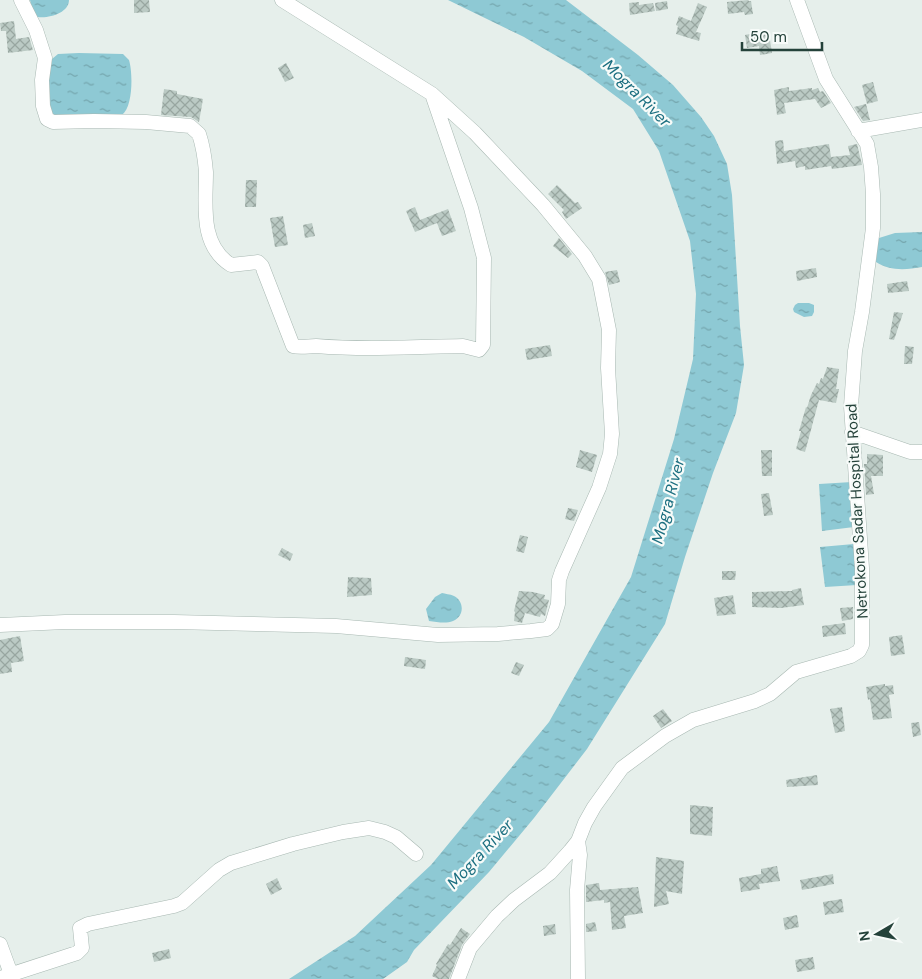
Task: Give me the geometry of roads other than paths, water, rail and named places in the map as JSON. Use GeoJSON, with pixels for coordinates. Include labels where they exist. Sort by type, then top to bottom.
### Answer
{"type":"FeatureCollection","features":[{"type":"Feature","properties":{"kind":"street"},"geometry":{"type":"LineString","coordinates":[[21,0],[36,30],[44,58],[42,80],[47,119],[53,122],[128,121],[190,126],[199,134],[206,171],[206,220],[210,238],[217,254],[231,265],[258,262],[262,266],[293,346],[297,347],[311,346],[351,349],[462,346],[476,351],[483,345],[484,258],[471,208],[432,94]]}},
{"type":"Feature","properties":{"kind":"street"},"geometry":{"type":"LineString","coordinates":[[0,624],[64,622],[336,626],[438,635],[498,634],[532,631],[547,629],[552,624],[558,604],[559,580],[562,571],[599,488],[610,454],[612,426],[608,368],[609,330],[599,279],[585,256],[543,205],[475,133],[432,94],[282,0]]}},
{"type":"Feature","properties":{"kind":"street","name":"Netrokona Sadar Hospital Road"},"geometry":{"type":"LineString","coordinates":[[458,979],[470,948],[497,916],[514,900],[550,873],[578,841],[594,807],[622,768],[665,736],[693,720],[755,701],[770,694],[796,672],[851,656],[859,651],[862,645],[862,568],[852,432],[852,382],[872,228],[873,194],[871,168],[867,144],[826,79],[797,0]]}},
{"type":"Feature","properties":{"kind":"street"},"geometry":{"type":"LineString","coordinates":[[858,131],[876,126],[922,120]]}},
{"type":"Feature","properties":{"kind":"street"},"geometry":{"type":"LineString","coordinates":[[852,432],[910,452],[922,452]]}},
{"type":"Feature","properties":{"kind":"street"},"geometry":{"type":"LineString","coordinates":[[0,944],[6,976],[77,953],[82,948],[80,928],[88,924],[174,906],[182,903],[226,866],[293,844],[343,832],[369,828],[385,832],[396,837],[416,854]]}},
{"type":"Feature","properties":{"kind":"street"},"geometry":{"type":"LineString","coordinates":[[578,841],[580,855],[577,890],[578,979]]}},
{"type":"Feature","properties":{"kind":"water"},"geometry":{"type":"Polygon","coordinates":[[[30,0],[69,0],[65,9],[56,15],[39,17],[34,16],[30,0]]]}},
{"type":"Feature","properties":{"kind":"water","name":"Mogra River"},"geometry":{"type":"Polygon","coordinates":[[[448,0],[566,0],[638,55],[673,85],[701,117],[714,136],[727,164],[732,195],[744,365],[736,413],[713,473],[665,624],[587,749],[534,818],[489,872],[414,950],[407,962],[383,979],[289,979],[355,936],[431,865],[549,722],[631,577],[674,439],[693,359],[696,294],[690,241],[659,151],[633,109],[582,71],[524,37],[448,0]]]}},
{"type":"Feature","properties":{"kind":"water"},"geometry":{"type":"Polygon","coordinates":[[[58,54],[123,54],[129,60],[131,73],[130,98],[126,111],[122,115],[53,119],[46,94],[52,59],[58,54]]]}},
{"type":"Feature","properties":{"kind":"water"},"geometry":{"type":"Polygon","coordinates":[[[922,232],[922,267],[898,269],[886,267],[876,262],[879,238],[895,233],[922,232]]]}},
{"type":"Feature","properties":{"kind":"water"},"geometry":{"type":"Polygon","coordinates":[[[798,303],[814,305],[812,316],[804,317],[794,312],[793,309],[798,303]]]}},
{"type":"Feature","properties":{"kind":"water"},"geometry":{"type":"Polygon","coordinates":[[[852,482],[854,527],[822,531],[819,484],[852,482]]]}},
{"type":"Feature","properties":{"kind":"water"},"geometry":{"type":"Polygon","coordinates":[[[854,544],[857,585],[825,587],[820,547],[854,544]]]}},
{"type":"Feature","properties":{"kind":"water"},"geometry":{"type":"Polygon","coordinates":[[[442,593],[454,596],[460,601],[462,609],[460,616],[453,621],[447,622],[429,621],[426,609],[435,597],[442,593]]]}}]}
